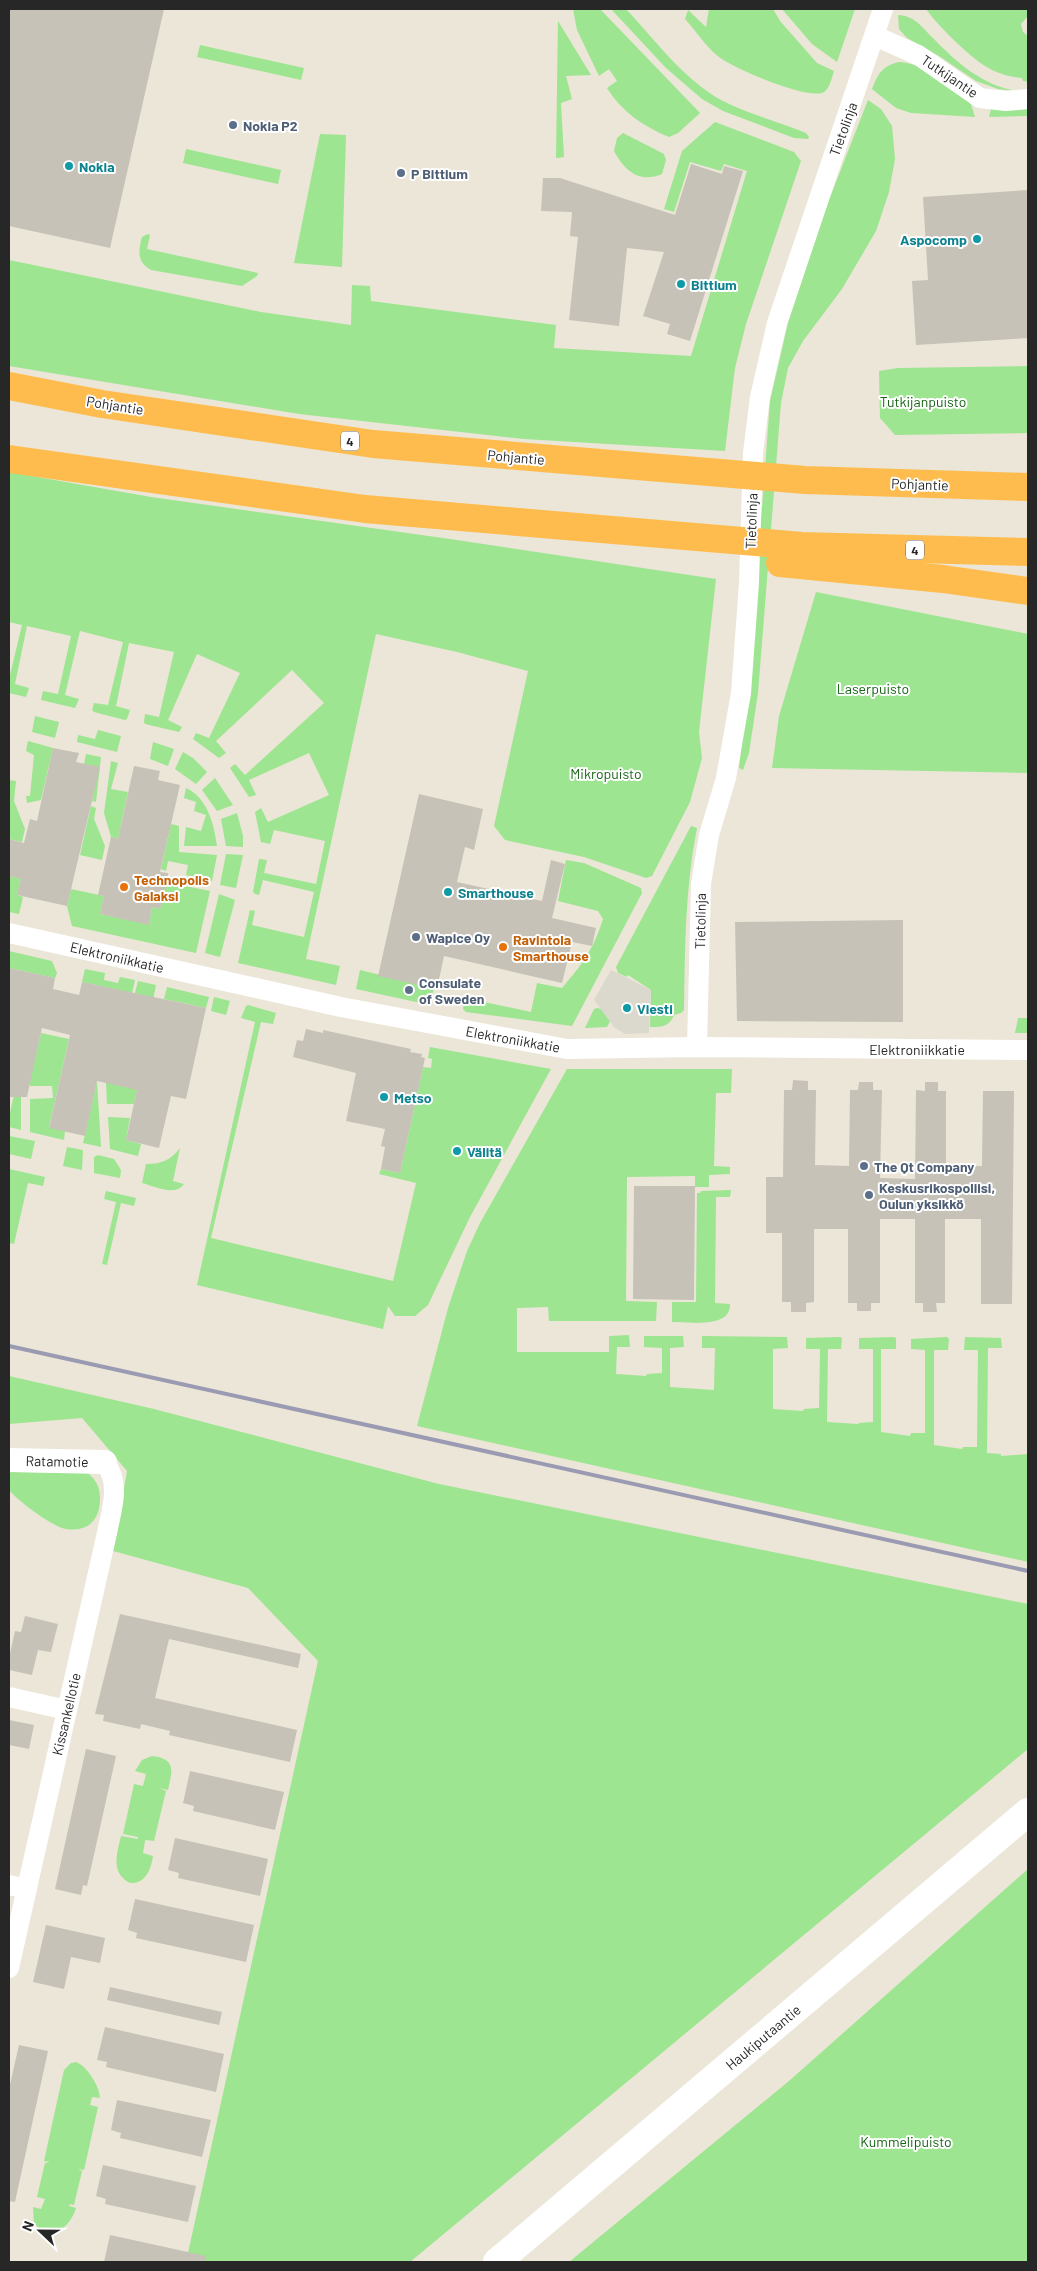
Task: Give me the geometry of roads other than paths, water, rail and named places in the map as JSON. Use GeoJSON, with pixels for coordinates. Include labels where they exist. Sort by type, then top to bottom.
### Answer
{"type":"FeatureCollection","features":[{"type":"Feature","properties":{"kind":"highway","name":"Pohjantie"},"geometry":{"type":"LineString","coordinates":[[9,386],[102,404],[373,444],[805,480],[1025,487]]}},
{"type":"Feature","properties":{"kind":"highway","name":"4"},"geometry":{"type":"LineString","coordinates":[[9,459],[365,509],[687,546],[802,555],[1028,552]]}},
{"type":"Feature","properties":{"kind":"highway"},"geometry":{"type":"LineString","coordinates":[[802,555],[943,579],[1028,591]]}},
{"type":"Feature","properties":{"kind":"main road","name":"Haukiputaantie"},"geometry":{"type":"LineString","coordinates":[[497,2262],[1028,1812]]}},
{"type":"Feature","properties":{"kind":"street","name":"Tietolinja"},"geometry":{"type":"LineString","coordinates":[[697,1047],[701,884],[709,835],[726,778],[741,693],[750,583],[754,454],[760,397],[777,323],[883,9]]}},
{"type":"Feature","properties":{"kind":"street","name":"Tutkijantie"},"geometry":{"type":"LineString","coordinates":[[875,36],[918,55],[980,98],[1006,101],[1028,99]]}},
{"type":"Feature","properties":{"kind":"street","name":"Elektroniikkatie"},"geometry":{"type":"LineString","coordinates":[[9,932],[350,1009],[568,1049],[697,1047],[1028,1050]]}},
{"type":"Feature","properties":{"kind":"street","name":"Ratamotie"},"geometry":{"type":"LineString","coordinates":[[9,1460],[105,1462]]}},
{"type":"Feature","properties":{"kind":"street","name":"Kissankellotie"},"geometry":{"type":"LineString","coordinates":[[9,1968],[18,1887],[67,1710],[107,1533],[114,1490],[114,1474],[105,1462]]}},
{"type":"Feature","properties":{"kind":"street"},"geometry":{"type":"LineString","coordinates":[[9,1697],[67,1710]]}},
{"type":"Feature","properties":{"kind":"railway"},"geometry":{"type":"LineString","coordinates":[[9,1346],[1028,1571]]}},
{"type":"Feature","properties":{"kind":"place","name":"Nokia P2"},"geometry":{"type":"Point","coordinates":[233,125]}},
{"type":"Feature","properties":{"kind":"place","name":"Nokia"},"geometry":{"type":"Point","coordinates":[69,166]}},
{"type":"Feature","properties":{"kind":"place","name":"P Bittium"},"geometry":{"type":"Point","coordinates":[401,173]}},
{"type":"Feature","properties":{"kind":"place","name":"Aspocomp"},"geometry":{"type":"Point","coordinates":[977,239]}},
{"type":"Feature","properties":{"kind":"place","name":"Bittium"},"geometry":{"type":"Point","coordinates":[681,284]}},
{"type":"Feature","properties":{"kind":"place","name":"Technopolis Galaksi"},"geometry":{"type":"Point","coordinates":[124,887]}},
{"type":"Feature","properties":{"kind":"place","name":"Smarthouse"},"geometry":{"type":"Point","coordinates":[448,892]}},
{"type":"Feature","properties":{"kind":"place","name":"Wapice Oy"},"geometry":{"type":"Point","coordinates":[416,937]}},
{"type":"Feature","properties":{"kind":"place","name":"Ravintola Smarthouse"},"geometry":{"type":"Point","coordinates":[503,947]}},
{"type":"Feature","properties":{"kind":"place","name":"Consulate of Sweden"},"geometry":{"type":"Point","coordinates":[409,990]}},
{"type":"Feature","properties":{"kind":"place","name":"Viesti"},"geometry":{"type":"Point","coordinates":[627,1008]}},
{"type":"Feature","properties":{"kind":"place","name":"Metso"},"geometry":{"type":"Point","coordinates":[384,1097]}},
{"type":"Feature","properties":{"kind":"place","name":"Välitä"},"geometry":{"type":"Point","coordinates":[457,1151]}},
{"type":"Feature","properties":{"kind":"place","name":"The Qt Company"},"geometry":{"type":"Point","coordinates":[864,1166]}},
{"type":"Feature","properties":{"kind":"place","name":"Keskusrikospoliisi, Oulun yksikkö"},"geometry":{"type":"Point","coordinates":[869,1195]}},
{"type":"Feature","properties":{"kind":"park label","name":"Tutkijanpuisto"},"geometry":{"type":"Point","coordinates":[923,401]}},
{"type":"Feature","properties":{"kind":"park label","name":"Laserpuisto"},"geometry":{"type":"Point","coordinates":[873,688]}},
{"type":"Feature","properties":{"kind":"park label","name":"Mikropuisto"},"geometry":{"type":"Point","coordinates":[606,773]}},
{"type":"Feature","properties":{"kind":"park label","name":"Kummelipuisto"},"geometry":{"type":"Point","coordinates":[906,2141]}}]}
